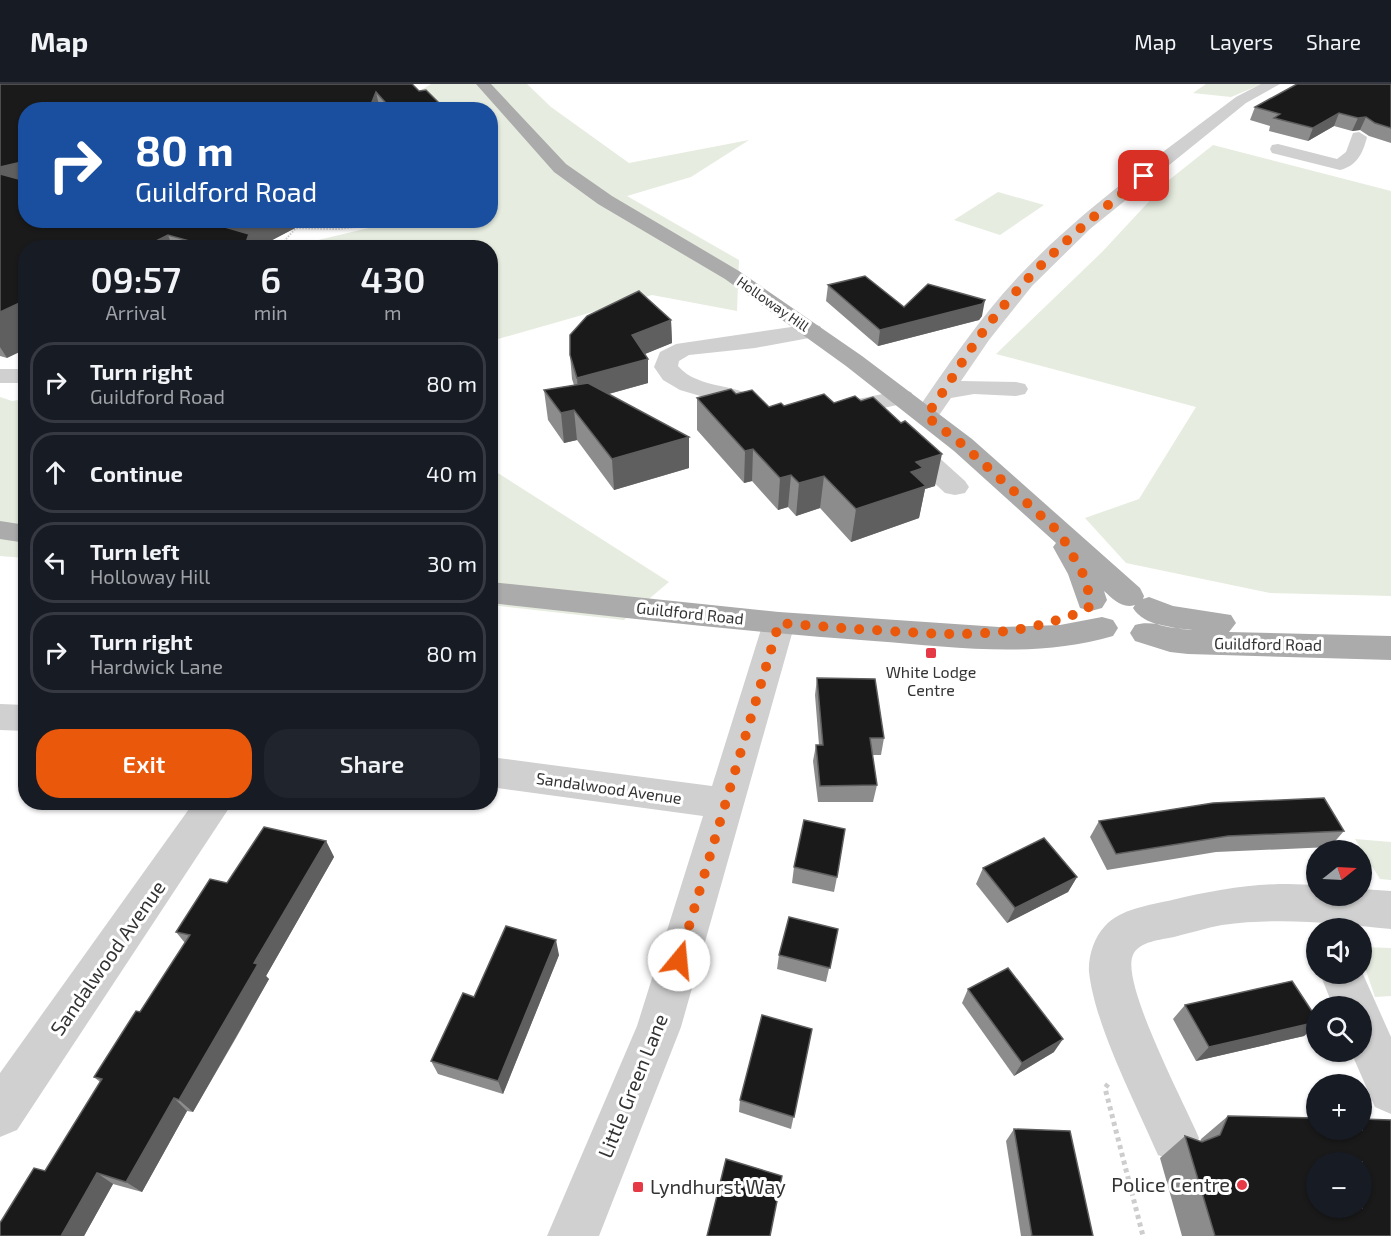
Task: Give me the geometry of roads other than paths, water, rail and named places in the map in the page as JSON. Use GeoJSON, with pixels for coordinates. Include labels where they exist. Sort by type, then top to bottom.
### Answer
{"type":"FeatureCollection","features":[{"type":"Feature","properties":{"kind":"main road","name":"Holloway Hill"},"geometry":{"type":"LineString","coordinates":[[483,84],[560,168],[605,200],[732,275],[902,397],[963,445],[1060,533],[1141,612]]}},
{"type":"Feature","properties":{"kind":"main road"},"geometry":{"type":"LineString","coordinates":[[0,531],[18,533]]}},
{"type":"Feature","properties":{"kind":"main road","name":"Holloway Hill"},"geometry":{"type":"LineString","coordinates":[[1060,533],[1083,574],[1094,612]]}},
{"type":"Feature","properties":{"kind":"main road","name":"Guildford Road"},"geometry":{"type":"LineString","coordinates":[[498,592],[779,623],[1020,640],[1060,637],[1094,612]]}},
{"type":"Feature","properties":{"kind":"main road"},"geometry":{"type":"LineString","coordinates":[[1094,612],[1123,636],[1134,637],[1141,612]]}},
{"type":"Feature","properties":{"kind":"main road","name":"Guildford Road"},"geometry":{"type":"LineString","coordinates":[[1141,612],[1213,622],[1276,627],[1391,630]]}},
{"type":"Feature","properties":{"kind":"main road","name":"Guildford Road"},"geometry":{"type":"LineString","coordinates":[[1141,612],[1170,640],[1391,648]]}},
{"type":"Feature","properties":{"kind":"street"},"geometry":{"type":"LineString","coordinates":[[926,416],[980,336],[1025,282],[1083,225],[1241,100],[1273,84]]}},
{"type":"Feature","properties":{"kind":"street"},"geometry":{"type":"LineString","coordinates":[[1278,149],[1340,165],[1354,154],[1359,137]]}},
{"type":"Feature","properties":{"kind":"street"},"geometry":{"type":"LineString","coordinates":[[780,417],[761,412],[740,400],[686,383],[669,373],[666,367],[668,357],[684,349],[755,341],[812,331]]}},
{"type":"Feature","properties":{"kind":"street"},"geometry":{"type":"LineString","coordinates":[[0,376],[18,376]]}},
{"type":"Feature","properties":{"kind":"street"},"geometry":{"type":"LineString","coordinates":[[945,391],[974,387],[1016,389]]}},
{"type":"Feature","properties":{"kind":"street"},"geometry":{"type":"LineString","coordinates":[[814,415],[902,397]]}},
{"type":"Feature","properties":{"kind":"street"},"geometry":{"type":"LineString","coordinates":[[865,404],[955,487]]}},
{"type":"Feature","properties":{"kind":"street","name":"Little Green Lane"},"geometry":{"type":"LineString","coordinates":[[573,1236],[659,1027],[779,623]]}},
{"type":"Feature","properties":{"kind":"street"},"geometry":{"type":"LineString","coordinates":[[0,717],[18,718]]}},
{"type":"Feature","properties":{"kind":"street","name":"Sandalwood Avenue"},"geometry":{"type":"LineString","coordinates":[[498,772],[727,804]]}},
{"type":"Feature","properties":{"kind":"street","name":"Sandalwood Avenue"},"geometry":{"type":"LineString","coordinates":[[0,1113],[209,810]]}},
{"type":"Feature","properties":{"kind":"street"},"geometry":{"type":"LineString","coordinates":[[1175,1138],[1122,1018],[1111,968],[1111,955],[1119,939],[1131,930],[1147,924],[1227,906],[1316,916],[1391,910]]}},
{"type":"Feature","properties":{"kind":"street"},"geometry":{"type":"LineString","coordinates":[[1372,1046],[1391,1091],[1372,1090]]}},
{"type":"Feature","properties":{"kind":"place","name":"White Lodge Centre"},"geometry":{"type":"Point","coordinates":[931,653]}},
{"type":"Feature","properties":{"kind":"place","name":"Police Centre"},"geometry":{"type":"Point","coordinates":[1242,1185]}},
{"type":"Feature","properties":{"kind":"place","name":"Lyndhurst Way"},"geometry":{"type":"Point","coordinates":[638,1187]}}]}
